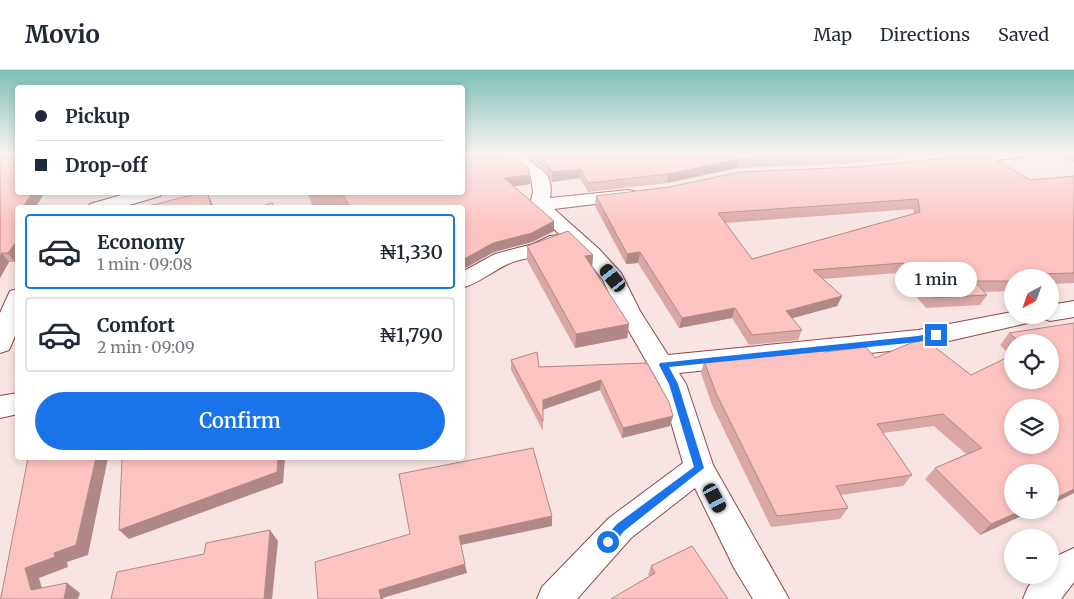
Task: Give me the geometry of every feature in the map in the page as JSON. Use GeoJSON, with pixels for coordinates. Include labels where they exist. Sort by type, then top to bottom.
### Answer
{"type":"FeatureCollection","features":[{"type":"Feature","properties":{"kind":"street"},"geometry":{"type":"LineString","coordinates":[[539,205],[544,188],[540,178]]}},
{"type":"Feature","properties":{"kind":"street"},"geometry":{"type":"LineString","coordinates":[[539,205],[648,192]]}},
{"type":"Feature","properties":{"kind":"street"},"geometry":{"type":"LineString","coordinates":[[86,205],[95,195]]}},
{"type":"Feature","properties":{"kind":"street"},"geometry":{"type":"LineString","coordinates":[[108,205],[144,195]]}},
{"type":"Feature","properties":{"kind":"street"},"geometry":{"type":"LineString","coordinates":[[539,205],[592,252],[613,278],[629,312],[673,384],[699,468],[746,557],[772,599]]}},
{"type":"Feature","properties":{"kind":"street"},"geometry":{"type":"LineString","coordinates":[[465,279],[502,259],[540,248],[569,233]]}},
{"type":"Feature","properties":{"kind":"street"},"geometry":{"type":"LineString","coordinates":[[0,344],[15,304]]}},
{"type":"Feature","properties":{"kind":"street"},"geometry":{"type":"LineString","coordinates":[[1059,312],[1074,309]]}},
{"type":"Feature","properties":{"kind":"street"},"geometry":{"type":"LineString","coordinates":[[663,365],[918,339],[1004,322]]}},
{"type":"Feature","properties":{"kind":"street"},"geometry":{"type":"LineString","coordinates":[[0,407],[15,404]]}},
{"type":"Feature","properties":{"kind":"street"},"geometry":{"type":"LineString","coordinates":[[554,599],[620,528],[699,468]]}},
{"type":"Feature","properties":{"kind":"street"},"geometry":{"type":"LineString","coordinates":[[1040,599],[1062,571],[1074,564]]}},
{"type":"Feature","properties":{"kind":"building"},"geometry":{"type":"Polygon","coordinates":[[[0,178],[15,178],[15,195],[31,195],[24,205],[15,205],[15,243],[8,253],[2,253],[0,257],[0,178]]]}},
{"type":"Feature","properties":{"kind":"building"},"geometry":{"type":"Polygon","coordinates":[[[465,178],[507,178],[504,178],[554,221],[532,233],[493,243],[465,258],[465,205],[348,205],[344,196],[309,196],[465,195],[465,178]]]}},
{"type":"Feature","properties":{"kind":"building"},"geometry":{"type":"Polygon","coordinates":[[[585,178],[635,178],[588,183],[585,178]]]}},
{"type":"Feature","properties":{"kind":"building"},"geometry":{"type":"Polygon","coordinates":[[[713,178],[1026,178],[1030,180],[1074,178],[1074,273],[1059,273],[1059,269],[1004,269],[1004,281],[974,281],[987,295],[932,298],[903,263],[813,270],[842,296],[786,311],[802,330],[752,335],[735,308],[682,318],[640,252],[627,254],[596,196],[669,187],[713,178]],[[918,199],[718,213],[752,259],[920,212],[918,199]]]}},
{"type":"Feature","properties":{"kind":"building"},"geometry":{"type":"Polygon","coordinates":[[[192,195],[208,195],[211,205],[153,205],[192,195]]]}},
{"type":"Feature","properties":{"kind":"building"},"geometry":{"type":"Polygon","coordinates":[[[568,231],[593,255],[585,256],[629,324],[576,334],[527,246],[568,231]]]}},
{"type":"Feature","properties":{"kind":"building"},"geometry":{"type":"Polygon","coordinates":[[[1074,323],[1074,489],[1059,496],[1059,464],[1004,464],[1004,518],[991,524],[935,468],[982,448],[943,414],[877,424],[912,475],[836,486],[848,508],[777,516],[716,393],[704,361],[821,349],[824,352],[866,347],[875,358],[923,338],[971,375],[1004,359],[1004,389],[1059,389],[1059,334],[1009,333],[1074,323]]]}},
{"type":"Feature","properties":{"kind":"building"},"geometry":{"type":"Polygon","coordinates":[[[537,352],[539,367],[647,363],[669,402],[673,416],[623,428],[601,380],[543,400],[543,421],[511,360],[537,352]]]}},
{"type":"Feature","properties":{"kind":"building"},"geometry":{"type":"Polygon","coordinates":[[[533,448],[552,516],[459,536],[465,564],[379,590],[381,599],[318,599],[315,562],[410,534],[399,474],[533,448]]]}},
{"type":"Feature","properties":{"kind":"building"},"geometry":{"type":"Polygon","coordinates":[[[28,460],[96,460],[76,545],[54,553],[55,557],[25,568],[31,590],[67,583],[64,599],[0,599],[28,460]]]}},
{"type":"Feature","properties":{"kind":"building"},"geometry":{"type":"Polygon","coordinates":[[[122,460],[278,460],[277,472],[119,530],[122,460]]]}},
{"type":"Feature","properties":{"kind":"building"},"geometry":{"type":"Polygon","coordinates":[[[270,530],[264,599],[111,599],[117,572],[204,554],[206,543],[270,530]]]}},
{"type":"Feature","properties":{"kind":"building"},"geometry":{"type":"Polygon","coordinates":[[[692,546],[728,599],[611,599],[655,573],[651,566],[692,546]]]}},
{"type":"Feature","properties":{"kind":"route"},"geometry":{"type":"LineString","coordinates":[[608,542],[620,528],[699,468],[673,384],[663,365],[918,339],[936,335]]}}]}
